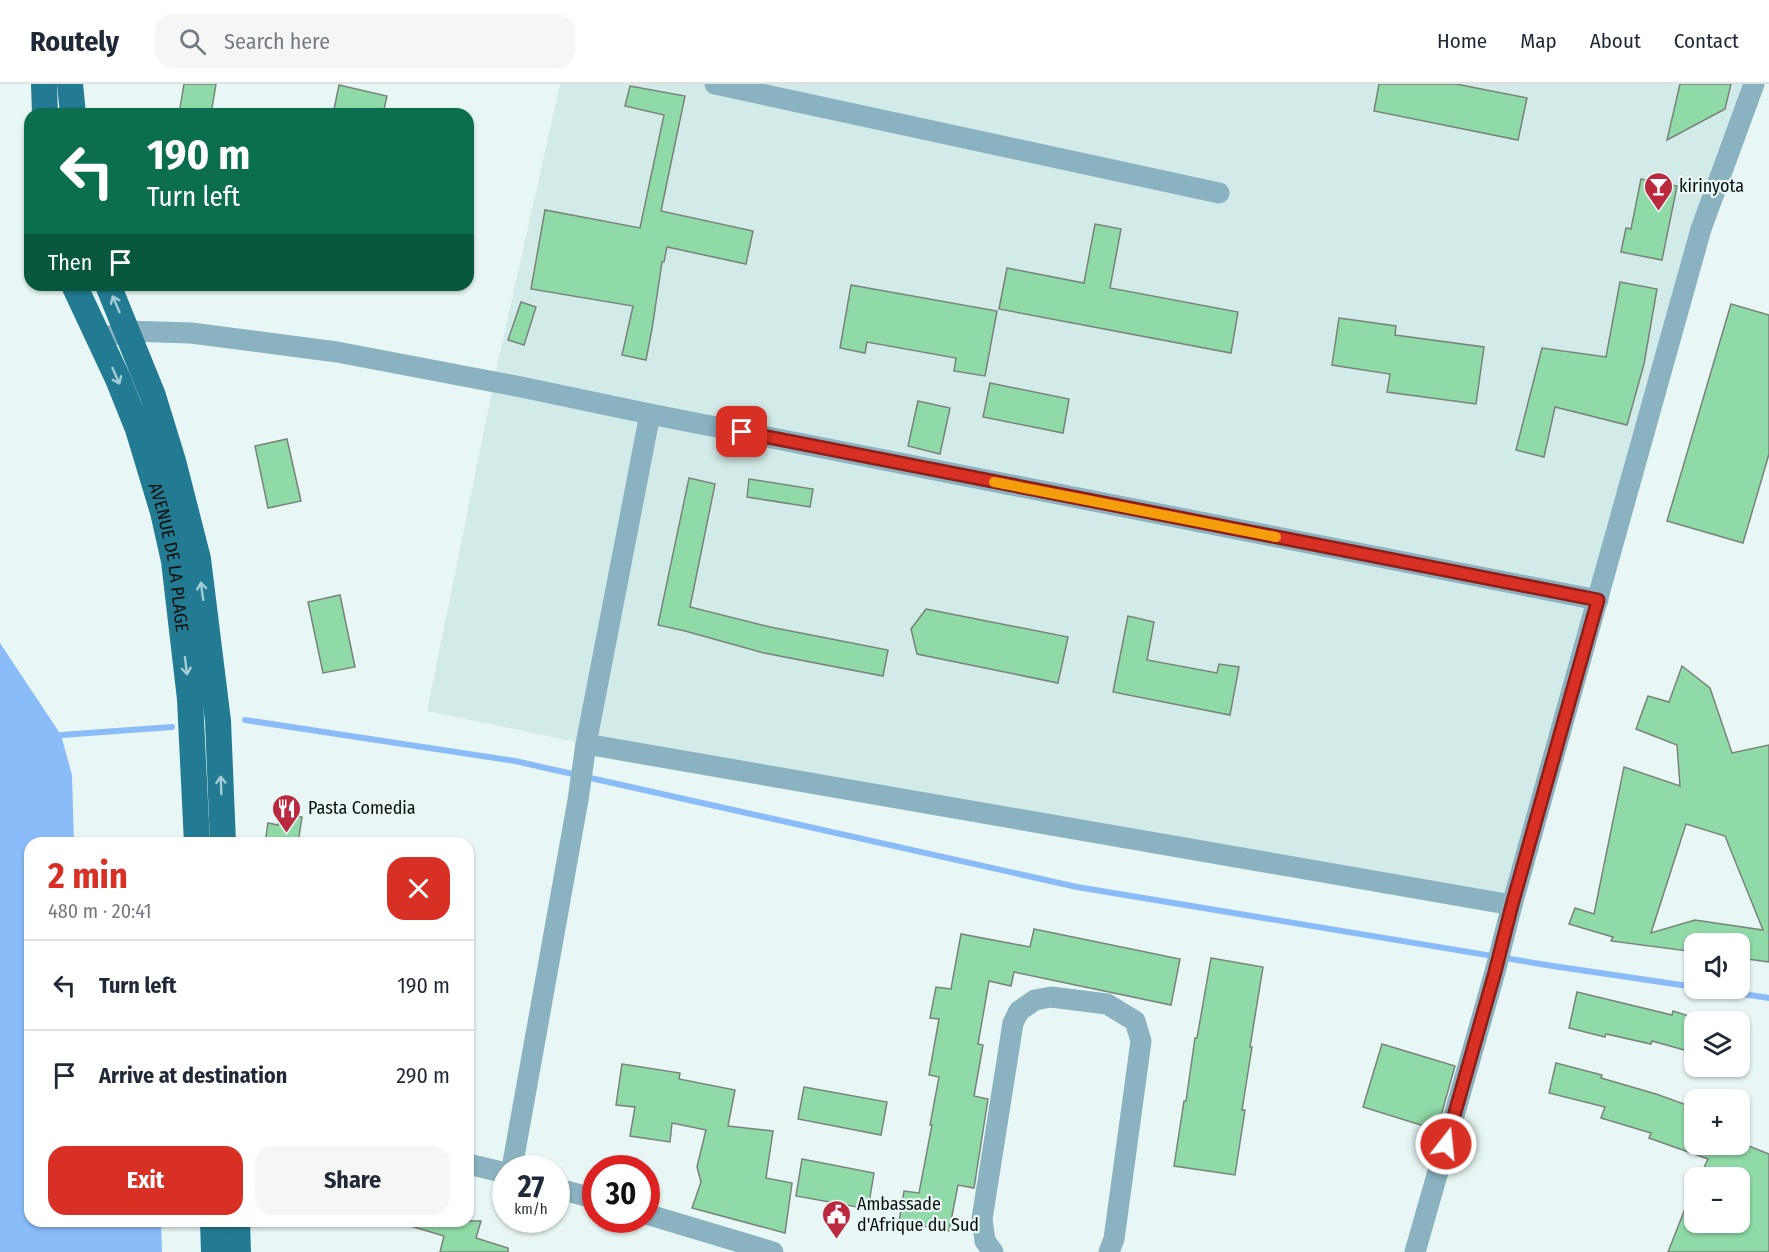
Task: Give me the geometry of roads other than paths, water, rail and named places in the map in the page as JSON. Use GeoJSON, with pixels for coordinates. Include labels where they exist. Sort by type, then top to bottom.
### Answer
{"type":"FeatureCollection","features":[{"type":"Feature","properties":{"kind":"main road"},"geometry":{"type":"LineString","coordinates":[[44,84],[45,108]]}},
{"type":"Feature","properties":{"kind":"main road","name":"AVENUE DE LA PLAGE"},"geometry":{"type":"LineString","coordinates":[[77,291],[118,379],[138,429],[163,512],[174,561],[189,699],[197,837]]}},
{"type":"Feature","properties":{"kind":"main road","name":"AVENUE DE LA PLAGE"},"geometry":{"type":"LineString","coordinates":[[110,291],[153,396],[173,461],[198,559],[218,721],[223,837]]}},
{"type":"Feature","properties":{"kind":"main road"},"geometry":{"type":"LineString","coordinates":[[213,1227],[214,1252]]}},
{"type":"Feature","properties":{"kind":"main road"},"geometry":{"type":"LineString","coordinates":[[237,1227],[238,1252]]}},
{"type":"Feature","properties":{"kind":"street"},"geometry":{"type":"LineString","coordinates":[[716,84],[1219,193]]}},
{"type":"Feature","properties":{"kind":"street"},"geometry":{"type":"LineString","coordinates":[[1414,1252],[1495,972],[1701,229],[1754,84]]}},
{"type":"Feature","properties":{"kind":"street"},"geometry":{"type":"LineString","coordinates":[[99,339],[127,331],[191,333],[337,352],[1598,600]]}},
{"type":"Feature","properties":{"kind":"street"},"geometry":{"type":"LineString","coordinates":[[514,1155],[585,752],[650,414]]}},
{"type":"Feature","properties":{"kind":"street"},"geometry":{"type":"LineString","coordinates":[[585,752],[1510,915]]}},
{"type":"Feature","properties":{"kind":"street"},"geometry":{"type":"LineString","coordinates":[[993,1252],[985,1242],[982,1219],[1013,1023],[1019,1011],[1035,1000],[1051,997],[1107,1004],[1135,1022],[1141,1041],[1114,1239],[1109,1252]]}},
{"type":"Feature","properties":{"kind":"street"},"geometry":{"type":"LineString","coordinates":[[474,1165],[492,1170]]}},
{"type":"Feature","properties":{"kind":"street"},"geometry":{"type":"LineString","coordinates":[[660,1218],[773,1252]]}},
{"type":"Feature","properties":{"kind":"water"},"geometry":{"type":"Polygon","coordinates":[[[0,643],[61,735],[72,775],[74,837],[24,837],[24,1227],[161,1227],[162,1252],[0,1252],[0,643]]]}},
{"type":"Feature","properties":{"kind":"waterway"},"geometry":{"type":"LineString","coordinates":[[245,720],[515,761],[1077,887],[1553,966],[1684,985]]}},
{"type":"Feature","properties":{"kind":"waterway"},"geometry":{"type":"LineString","coordinates":[[61,735],[172,727]]}},
{"type":"Feature","properties":{"kind":"waterway"},"geometry":{"type":"LineString","coordinates":[[1750,995],[1769,998]]}},
{"type":"Feature","properties":{"kind":"place","name":"kirinyota"},"geometry":{"type":"Point","coordinates":[1658,212]}},
{"type":"Feature","properties":{"kind":"place","name":"Pasta Comedia"},"geometry":{"type":"Point","coordinates":[287,834]}},
{"type":"Feature","properties":{"kind":"place","name":"Ambassade d'Afrique du Sud"},"geometry":{"type":"Point","coordinates":[836,1240]}}]}
